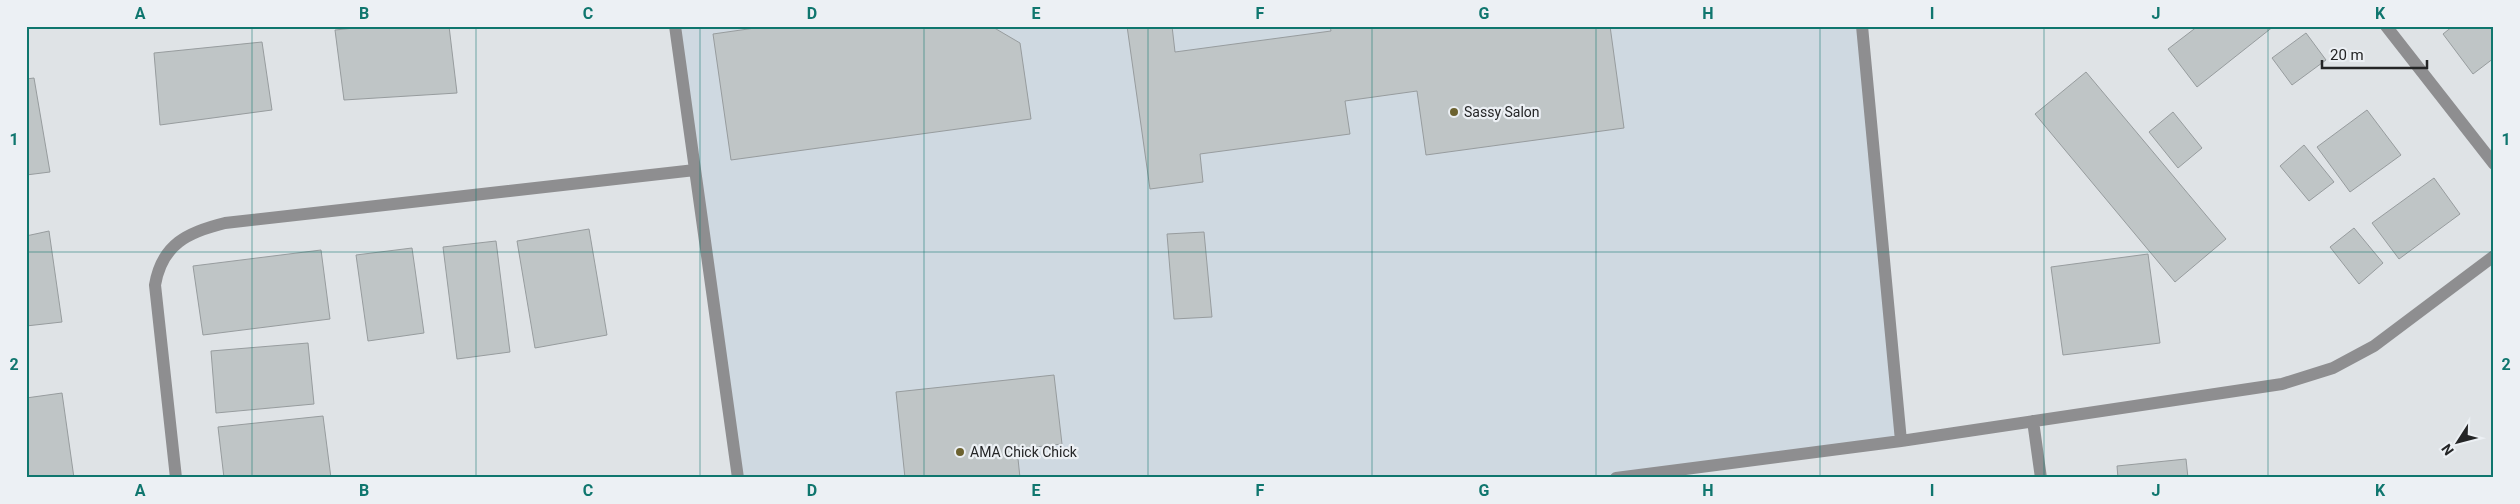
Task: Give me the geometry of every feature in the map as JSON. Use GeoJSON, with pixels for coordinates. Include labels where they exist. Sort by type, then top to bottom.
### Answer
{"type":"FeatureCollection","features":[{"type":"Feature","properties":{"kind":"street"},"geometry":{"type":"LineString","coordinates":[[675,26],[738,478]]}},
{"type":"Feature","properties":{"kind":"street"},"geometry":{"type":"LineString","coordinates":[[1862,26],[1901,441]]}},
{"type":"Feature","properties":{"kind":"street"},"geometry":{"type":"LineString","coordinates":[[2386,26],[2494,164]]}},
{"type":"Feature","properties":{"kind":"street"},"geometry":{"type":"LineString","coordinates":[[176,478],[155,285],[158,269],[173,246],[181,239],[200,230],[225,223],[695,170]]}},
{"type":"Feature","properties":{"kind":"street"},"geometry":{"type":"LineString","coordinates":[[1616,478],[1675,474],[2282,384],[2333,368],[2374,346],[2494,256]]}},
{"type":"Feature","properties":{"kind":"street"},"geometry":{"type":"LineString","coordinates":[[2034,421],[2041,478]]}},
{"type":"Feature","properties":{"kind":"shaded area"},"geometry":{"type":"Polygon","coordinates":[[[675,26],[1862,26],[1901,441],[1616,478],[738,478],[675,26]]]}},
{"type":"Feature","properties":{"kind":"building"},"geometry":{"type":"Polygon","coordinates":[[[374,26],[449,26],[457,93],[344,100],[335,30],[374,26]]]}},
{"type":"Feature","properties":{"kind":"building"},"geometry":{"type":"Polygon","coordinates":[[[769,26],[991,26],[1020,43],[1031,119],[731,160],[713,34],[769,26]]]}},
{"type":"Feature","properties":{"kind":"building"},"geometry":{"type":"Polygon","coordinates":[[[1127,26],[1172,26],[1175,52],[1331,31],[1330,26],[1610,26],[1624,128],[1426,155],[1417,91],[1345,101],[1350,134],[1200,154],[1203,182],[1150,189],[1127,26]]]}},
{"type":"Feature","properties":{"kind":"building"},"geometry":{"type":"Polygon","coordinates":[[[2198,26],[2274,26],[2197,87],[2168,49],[2198,26]]]}},
{"type":"Feature","properties":{"kind":"building"},"geometry":{"type":"Polygon","coordinates":[[[2453,26],[2494,26],[2494,58],[2473,74],[2443,34],[2453,26]]]}},
{"type":"Feature","properties":{"kind":"building"},"geometry":{"type":"Polygon","coordinates":[[[2306,33],[2326,60],[2292,85],[2272,58],[2306,33]]]}},
{"type":"Feature","properties":{"kind":"building"},"geometry":{"type":"Polygon","coordinates":[[[262,42],[272,110],[160,125],[154,53],[262,42]]]}},
{"type":"Feature","properties":{"kind":"building"},"geometry":{"type":"Polygon","coordinates":[[[2086,72],[2226,239],[2175,282],[2035,114],[2086,72]]]}},
{"type":"Feature","properties":{"kind":"building"},"geometry":{"type":"Polygon","coordinates":[[[34,78],[50,172],[26,175],[26,79],[34,78]]]}},
{"type":"Feature","properties":{"kind":"building"},"geometry":{"type":"Polygon","coordinates":[[[2367,110],[2401,155],[2350,192],[2317,147],[2367,110]]]}},
{"type":"Feature","properties":{"kind":"building"},"geometry":{"type":"Polygon","coordinates":[[[2173,112],[2202,148],[2178,168],[2149,132],[2173,112]]]}},
{"type":"Feature","properties":{"kind":"building"},"geometry":{"type":"Polygon","coordinates":[[[2304,145],[2334,182],[2309,201],[2280,166],[2304,145]]]}},
{"type":"Feature","properties":{"kind":"building"},"geometry":{"type":"Polygon","coordinates":[[[2434,178],[2460,214],[2399,259],[2372,223],[2434,178]]]}},
{"type":"Feature","properties":{"kind":"building"},"geometry":{"type":"Polygon","coordinates":[[[2354,228],[2383,263],[2359,284],[2330,247],[2354,228]]]}},
{"type":"Feature","properties":{"kind":"building"},"geometry":{"type":"Polygon","coordinates":[[[589,229],[607,335],[535,348],[517,241],[589,229]]]}},
{"type":"Feature","properties":{"kind":"building"},"geometry":{"type":"Polygon","coordinates":[[[49,231],[62,322],[26,326],[26,236],[49,231]]]}},
{"type":"Feature","properties":{"kind":"building"},"geometry":{"type":"Polygon","coordinates":[[[1204,232],[1212,317],[1174,319],[1167,234],[1204,232]]]}},
{"type":"Feature","properties":{"kind":"building"},"geometry":{"type":"Polygon","coordinates":[[[496,241],[510,352],[457,359],[443,247],[496,241]]]}},
{"type":"Feature","properties":{"kind":"building"},"geometry":{"type":"Polygon","coordinates":[[[412,248],[424,333],[368,341],[356,255],[412,248]]]}},
{"type":"Feature","properties":{"kind":"building"},"geometry":{"type":"Polygon","coordinates":[[[321,250],[330,319],[203,335],[193,266],[321,250]]]}},
{"type":"Feature","properties":{"kind":"building"},"geometry":{"type":"Polygon","coordinates":[[[2148,254],[2160,343],[2063,355],[2051,267],[2148,254]]]}},
{"type":"Feature","properties":{"kind":"building"},"geometry":{"type":"Polygon","coordinates":[[[308,343],[314,404],[216,413],[211,351],[308,343]]]}},
{"type":"Feature","properties":{"kind":"building"},"geometry":{"type":"Polygon","coordinates":[[[1054,375],[1062,444],[1017,449],[1020,478],[905,478],[896,392],[1054,375]]]}},
{"type":"Feature","properties":{"kind":"building"},"geometry":{"type":"Polygon","coordinates":[[[62,393],[74,478],[26,478],[26,398],[62,393]]]}},
{"type":"Feature","properties":{"kind":"building"},"geometry":{"type":"Polygon","coordinates":[[[323,416],[331,478],[224,478],[218,427],[323,416]]]}},
{"type":"Feature","properties":{"kind":"building"},"geometry":{"type":"Polygon","coordinates":[[[2186,459],[2188,478],[2118,478],[2117,466],[2186,459]]]}},
{"type":"Feature","properties":{"kind":"place","name":"Sassy Salon"},"geometry":{"type":"Point","coordinates":[1454,112]}},
{"type":"Feature","properties":{"kind":"place","name":"AMA Chick Chick"},"geometry":{"type":"Point","coordinates":[960,452]}}]}
